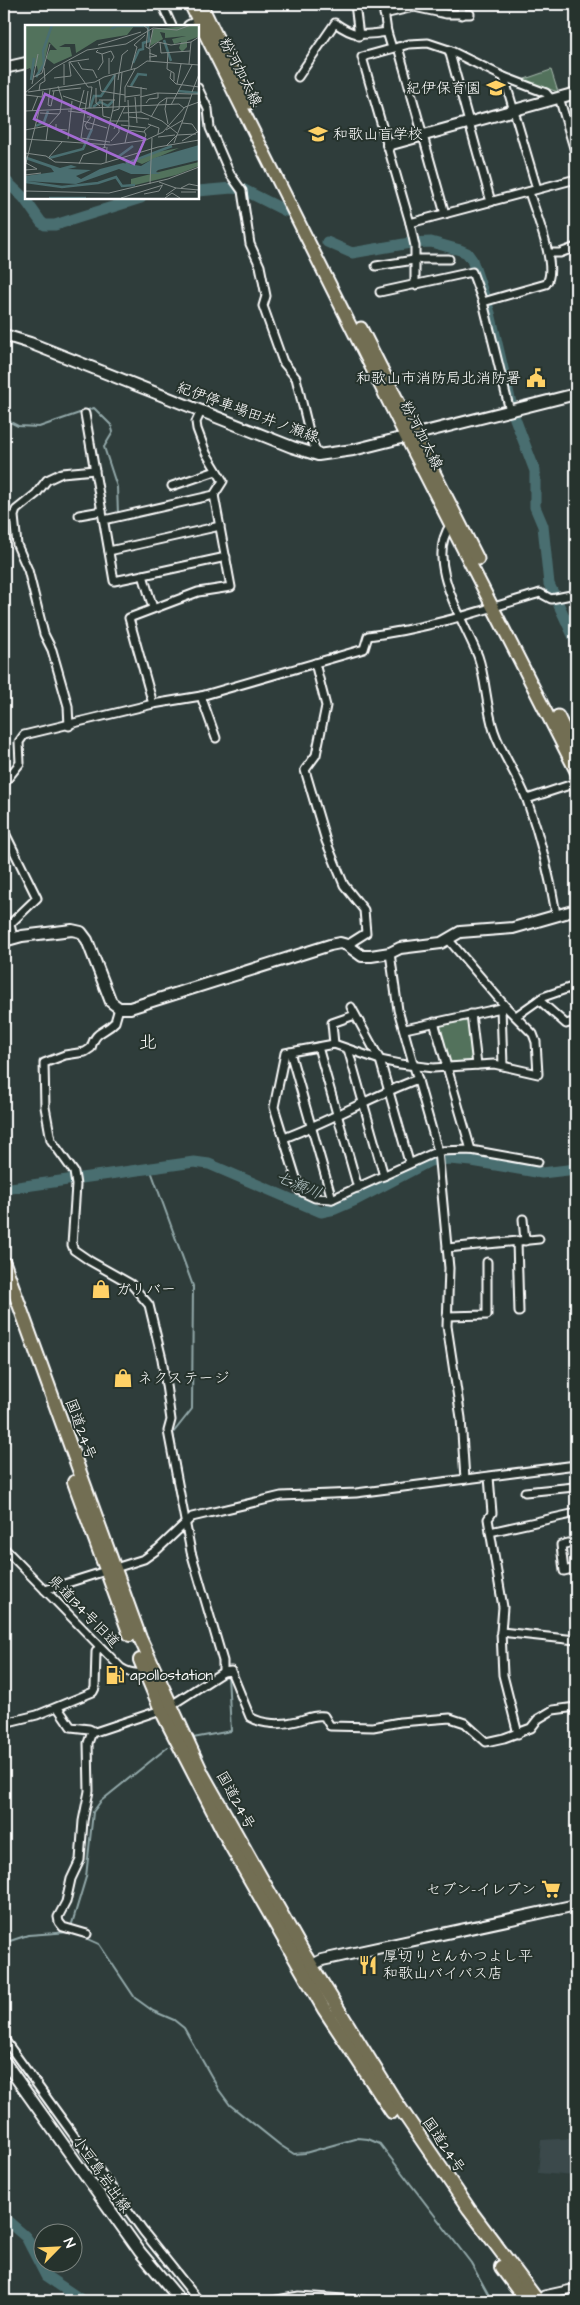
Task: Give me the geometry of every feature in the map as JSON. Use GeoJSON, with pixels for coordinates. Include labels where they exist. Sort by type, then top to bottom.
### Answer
{"type":"FeatureCollection","features":[{"type":"Feature","properties":{"kind":"highway","name":"国道24号"},"geometry":{"type":"LineString","coordinates":[[4,1263],[110,1569]]}},
{"type":"Feature","properties":{"kind":"highway","name":"国道24号"},"geometry":{"type":"LineString","coordinates":[[4,1288],[149,1670],[165,1708],[231,1846],[307,1969],[427,2150],[538,2301]]}},
{"type":"Feature","properties":{"kind":"highway","name":"国道24号"},"geometry":{"type":"LineString","coordinates":[[307,1969],[350,2049],[428,2165],[526,2301]]}},
{"type":"Feature","properties":{"kind":"main road","name":"粉河加太線"},"geometry":{"type":"LineString","coordinates":[[190,4],[498,606],[576,752]]}},
{"type":"Feature","properties":{"kind":"main road","name":"粉河加太線"},"geometry":{"type":"LineString","coordinates":[[199,22],[201,4]]}},
{"type":"Feature","properties":{"kind":"main road","name":"粉河加太線"},"geometry":{"type":"LineString","coordinates":[[411,436],[451,524],[498,606],[576,771]]}},
{"type":"Feature","properties":{"kind":"street"},"geometry":{"type":"LineString","coordinates":[[162,4],[172,25]]}},
{"type":"Feature","properties":{"kind":"street"},"geometry":{"type":"LineString","coordinates":[[355,4],[359,36]]}},
{"type":"Feature","properties":{"kind":"street"},"geometry":{"type":"LineString","coordinates":[[383,4],[387,32],[395,48],[445,214]]}},
{"type":"Feature","properties":{"kind":"street"},"geometry":{"type":"LineString","coordinates":[[384,14],[406,6],[446,14],[466,14],[461,4]]}},
{"type":"Feature","properties":{"kind":"street"},"geometry":{"type":"LineString","coordinates":[[298,77],[335,24],[349,33],[359,36],[387,32]]}},
{"type":"Feature","properties":{"kind":"street"},"geometry":{"type":"LineString","coordinates":[[415,285],[414,238],[362,57],[409,44],[428,43],[449,50],[504,77],[546,93],[555,98],[576,155]]}},
{"type":"Feature","properties":{"kind":"street"},"geometry":{"type":"LineString","coordinates":[[449,50],[491,202]]}},
{"type":"Feature","properties":{"kind":"street"},"geometry":{"type":"LineString","coordinates":[[4,68],[25,63]]}},
{"type":"Feature","properties":{"kind":"street"},"geometry":{"type":"LineString","coordinates":[[504,77],[537,189]]}},
{"type":"Feature","properties":{"kind":"street"},"geometry":{"type":"LineString","coordinates":[[199,90],[208,109],[210,128],[230,174],[242,191],[250,244],[260,266],[266,296],[263,306],[283,362],[296,378],[311,439],[318,455]]}},
{"type":"Feature","properties":{"kind":"street"},"geometry":{"type":"LineString","coordinates":[[388,145],[576,93]]}},
{"type":"Feature","properties":{"kind":"street"},"geometry":{"type":"LineString","coordinates":[[410,224],[576,180]]}},
{"type":"Feature","properties":{"kind":"street"},"geometry":{"type":"LineString","coordinates":[[485,301],[546,284],[551,273],[549,253],[529,192]]}},
{"type":"Feature","properties":{"kind":"street"},"geometry":{"type":"LineString","coordinates":[[549,253],[576,247]]}},
{"type":"Feature","properties":{"kind":"street"},"geometry":{"type":"LineString","coordinates":[[376,266],[414,260],[449,259]]}},
{"type":"Feature","properties":{"kind":"street"},"geometry":{"type":"LineString","coordinates":[[380,292],[472,272],[485,301],[512,410]]}},
{"type":"Feature","properties":{"kind":"street","name":"紀伊停車場田井ノ瀬線"},"geometry":{"type":"LineString","coordinates":[[4,335],[30,343],[292,447],[318,455],[353,450],[576,394]]}},
{"type":"Feature","properties":{"kind":"street"},"geometry":{"type":"LineString","coordinates":[[104,520],[214,494],[223,481],[206,453],[197,429],[196,422],[201,411]]}},
{"type":"Feature","properties":{"kind":"street"},"geometry":{"type":"LineString","coordinates":[[84,414],[114,581],[226,557]]}},
{"type":"Feature","properties":{"kind":"street"},"geometry":{"type":"LineString","coordinates":[[69,726],[68,706],[52,650],[44,634],[28,570],[17,545],[14,516],[16,510],[36,494],[47,480],[62,473],[95,470]]}},
{"type":"Feature","properties":{"kind":"street"},"geometry":{"type":"LineString","coordinates":[[172,486],[216,471]]}},
{"type":"Feature","properties":{"kind":"street"},"geometry":{"type":"LineString","coordinates":[[153,704],[129,618],[198,592],[231,587],[214,494]]}},
{"type":"Feature","properties":{"kind":"street"},"geometry":{"type":"LineString","coordinates":[[79,515],[102,511]]}},
{"type":"Feature","properties":{"kind":"street"},"geometry":{"type":"LineString","coordinates":[[451,524],[445,532],[443,559],[458,617],[478,658],[488,712],[496,734],[526,799],[552,885],[556,914]]}},
{"type":"Feature","properties":{"kind":"street"},"geometry":{"type":"LineString","coordinates":[[109,551],[220,526]]}},
{"type":"Feature","properties":{"kind":"street"},"geometry":{"type":"LineString","coordinates":[[143,575],[153,608]]}},
{"type":"Feature","properties":{"kind":"street"},"geometry":{"type":"LineString","coordinates":[[4,783],[20,763],[19,742],[24,735],[69,726],[153,704],[201,696],[364,649],[368,636],[458,617],[540,593],[556,598],[576,594]]}},
{"type":"Feature","properties":{"kind":"street"},"geometry":{"type":"LineString","coordinates":[[315,663],[326,706],[316,755],[305,770],[326,840],[344,886],[366,915],[366,933],[347,945]]}},
{"type":"Feature","properties":{"kind":"street"},"geometry":{"type":"LineString","coordinates":[[201,696],[216,738]]}},
{"type":"Feature","properties":{"kind":"street"},"geometry":{"type":"LineString","coordinates":[[526,799],[576,783]]}},
{"type":"Feature","properties":{"kind":"street"},"geometry":{"type":"LineString","coordinates":[[4,830],[36,898],[14,917],[10,924],[9,939],[72,930],[80,932],[87,940],[111,1002],[119,1008],[130,1008],[330,945],[340,943],[347,945],[362,956],[371,956],[390,953],[400,948],[436,944],[460,932],[513,928],[536,923],[556,914],[576,910]]}},
{"type":"Feature","properties":{"kind":"street"},"geometry":{"type":"LineString","coordinates":[[448,939],[504,1007],[516,1016],[533,1034],[536,1042],[538,1074],[503,1066],[477,1065],[433,1068],[380,1060],[334,1044],[285,1053],[274,1107],[300,1191],[315,1198],[332,1199],[384,1176],[409,1162],[438,1151],[471,1150],[538,1162]]}},
{"type":"Feature","properties":{"kind":"street"},"geometry":{"type":"LineString","coordinates":[[390,953],[398,1010],[405,1029],[441,1166],[447,1248],[447,1316],[450,1349],[461,1418],[465,1479]]}},
{"type":"Feature","properties":{"kind":"street"},"geometry":{"type":"LineString","coordinates":[[516,1016],[539,1000],[569,988],[576,994]]}},
{"type":"Feature","properties":{"kind":"street"},"geometry":{"type":"LineString","coordinates":[[539,1000],[566,1024],[576,1021]]}},
{"type":"Feature","properties":{"kind":"street"},"geometry":{"type":"LineString","coordinates":[[351,1007],[380,1060],[409,1162]]}},
{"type":"Feature","properties":{"kind":"street"},"geometry":{"type":"LineString","coordinates":[[405,1029],[504,1007]]}},
{"type":"Feature","properties":{"kind":"street"},"geometry":{"type":"LineString","coordinates":[[503,1066],[504,1007]]}},
{"type":"Feature","properties":{"kind":"street"},"geometry":{"type":"LineString","coordinates":[[119,1008],[115,1022],[94,1037],[91,1048],[85,1052],[65,1054],[44,1063],[46,1108],[52,1140],[74,1172],[76,1185],[72,1245],[74,1250],[131,1284],[149,1305],[162,1359],[171,1420],[168,1431],[191,1552],[222,1661],[223,1672]]}},
{"type":"Feature","properties":{"kind":"street"},"geometry":{"type":"LineString","coordinates":[[471,1014],[477,1065]]}},
{"type":"Feature","properties":{"kind":"street"},"geometry":{"type":"LineString","coordinates":[[334,1044],[332,1023],[355,1015]]}},
{"type":"Feature","properties":{"kind":"street"},"geometry":{"type":"LineString","coordinates":[[434,1022],[471,1150]]}},
{"type":"Feature","properties":{"kind":"street"},"geometry":{"type":"LineString","coordinates":[[318,1047],[358,1188]]}},
{"type":"Feature","properties":{"kind":"street"},"geometry":{"type":"LineString","coordinates":[[348,1049],[384,1176]]}},
{"type":"Feature","properties":{"kind":"street"},"geometry":{"type":"LineString","coordinates":[[290,1052],[332,1199]]}},
{"type":"Feature","properties":{"kind":"street"},"geometry":{"type":"LineString","coordinates":[[284,1138],[338,1116],[388,1090],[418,1079]]}},
{"type":"Feature","properties":{"kind":"street"},"geometry":{"type":"LineString","coordinates":[[519,1312],[523,1219]]}},
{"type":"Feature","properties":{"kind":"street"},"geometry":{"type":"LineString","coordinates":[[447,1248],[539,1239]]}},
{"type":"Feature","properties":{"kind":"street"},"geometry":{"type":"LineString","coordinates":[[447,1316],[487,1315],[487,1262]]}},
{"type":"Feature","properties":{"kind":"street"},"geometry":{"type":"LineString","coordinates":[[44,1590],[144,1560],[192,1516],[281,1496],[356,1493],[489,1477],[576,1464]]}},
{"type":"Feature","properties":{"kind":"street"},"geometry":{"type":"LineString","coordinates":[[489,1477],[492,1513],[488,1520],[503,1607],[500,1632],[503,1675],[518,1734]]}},
{"type":"Feature","properties":{"kind":"street"},"geometry":{"type":"LineString","coordinates":[[525,1492],[574,1487],[576,1491]]}},
{"type":"Feature","properties":{"kind":"street"},"geometry":{"type":"LineString","coordinates":[[490,1532],[576,1514]]}},
{"type":"Feature","properties":{"kind":"street"},"geometry":{"type":"LineString","coordinates":[[576,1541],[561,1545],[564,1571],[576,1568]]}},
{"type":"Feature","properties":{"kind":"street","name":"県道134号旧道"},"geometry":{"type":"LineString","coordinates":[[4,1548],[99,1646],[127,1672],[149,1670]]}},
{"type":"Feature","properties":{"kind":"street"},"geometry":{"type":"LineString","coordinates":[[500,1632],[576,1640]]}},
{"type":"Feature","properties":{"kind":"street"},"geometry":{"type":"LineString","coordinates":[[4,1723],[58,1708],[94,1692],[96,1652],[99,1646]]}},
{"type":"Feature","properties":{"kind":"street"},"geometry":{"type":"LineString","coordinates":[[92,1732],[165,1708],[223,1672],[231,1671],[235,1675],[244,1705],[250,1717],[257,1721],[280,1724],[317,1715],[324,1716],[330,1726],[373,1728],[400,1722],[450,1718],[465,1723],[486,1742],[518,1734],[531,1728],[538,1719],[553,1710],[576,1707]]}},
{"type":"Feature","properties":{"kind":"street"},"geometry":{"type":"LineString","coordinates":[[58,1708],[70,1726],[89,1729],[92,1732]]}},
{"type":"Feature","properties":{"kind":"street"},"geometry":{"type":"LineString","coordinates":[[87,1934],[63,1927],[59,1922],[58,1916],[66,1902],[71,1879],[80,1860],[83,1821],[89,1791],[88,1743],[92,1732]]}},
{"type":"Feature","properties":{"kind":"street"},"geometry":{"type":"LineString","coordinates":[[307,1969],[322,1960],[576,1905]]}},
{"type":"Feature","properties":{"kind":"street"},"geometry":{"type":"LineString","coordinates":[[4,2038],[143,2231],[199,2301]]}},
{"type":"Feature","properties":{"kind":"street","name":"小豆島岩出線"},"geometry":{"type":"LineString","coordinates":[[4,2061],[140,2252],[181,2301]]}},
{"type":"Feature","properties":{"kind":"street"},"geometry":{"type":"LineString","coordinates":[[538,2301],[544,2295],[576,2288]]}},
{"type":"Feature","properties":{"kind":"street"},"geometry":{"type":"LineString","coordinates":[[272,2301],[299,2296],[374,2301]]}},
{"type":"Feature","properties":{"kind":"street"},"geometry":{"type":"LineString","coordinates":[[422,2301],[433,2301]]}},
{"type":"Feature","properties":{"kind":"shaded area"},"geometry":{"type":"Polygon","coordinates":[[[576,2138],[576,2176],[538,2173],[541,2140],[576,2138]]]}},
{"type":"Feature","properties":{"kind":"green space"},"geometry":{"type":"Polygon","coordinates":[[[551,70],[558,92],[522,80],[551,70]]]}},
{"type":"Feature","properties":{"kind":"green space"},"geometry":{"type":"Polygon","coordinates":[[[469,1021],[473,1061],[447,1062],[439,1025],[469,1021]]]}},
{"type":"Feature","properties":{"kind":"waterway"},"geometry":{"type":"LineString","coordinates":[[4,179],[24,198],[45,225],[55,225],[138,199]]}},
{"type":"Feature","properties":{"kind":"waterway"},"geometry":{"type":"LineString","coordinates":[[199,191],[242,189],[286,211]]}},
{"type":"Feature","properties":{"kind":"waterway"},"geometry":{"type":"LineString","coordinates":[[327,242],[352,253],[410,243],[431,242],[467,253],[472,260],[490,313],[514,416],[535,471],[535,507],[543,526],[549,584],[576,642]]}},
{"type":"Feature","properties":{"kind":"waterway"},"geometry":{"type":"LineString","coordinates":[[4,419],[18,426],[39,427],[94,408],[111,425],[113,432],[104,447],[117,487],[118,514]]}},
{"type":"Feature","properties":{"kind":"waterway","name":"七瀬川"},"geometry":{"type":"LineString","coordinates":[[4,1189],[194,1162],[209,1164],[321,1212],[335,1209],[356,1200],[430,1161],[449,1159],[472,1161],[542,1173],[576,1169]]}},
{"type":"Feature","properties":{"kind":"waterway"},"geometry":{"type":"LineString","coordinates":[[150,1168],[193,1286],[192,1409],[173,1433],[185,1501]]}},
{"type":"Feature","properties":{"kind":"waterway"},"geometry":{"type":"LineString","coordinates":[[226,1660],[227,1670]]}},
{"type":"Feature","properties":{"kind":"waterway"},"geometry":{"type":"LineString","coordinates":[[193,1738],[231,1731],[228,1675]]}},
{"type":"Feature","properties":{"kind":"waterway"},"geometry":{"type":"LineString","coordinates":[[71,1927],[86,1877],[93,1812],[101,1801],[168,1747]]}},
{"type":"Feature","properties":{"kind":"waterway"},"geometry":{"type":"LineString","coordinates":[[4,1943],[28,1935],[70,1932]]}},
{"type":"Feature","properties":{"kind":"waterway"},"geometry":{"type":"LineString","coordinates":[[79,1935],[99,1944],[135,1998],[153,2011],[174,2020],[184,2028],[219,2090],[230,2105],[280,2145],[294,2154],[305,2153],[358,2138],[368,2139],[380,2144],[471,2263],[492,2301]]}},
{"type":"Feature","properties":{"kind":"waterway"},"geometry":{"type":"LineString","coordinates":[[4,2218],[26,2237],[46,2276],[83,2301]]}},
{"type":"Feature","properties":{"kind":"waterway"},"geometry":{"type":"LineString","coordinates":[[550,2299],[576,2292]]}},
{"type":"Feature","properties":{"kind":"place","name":"紀伊保育園"},"geometry":{"type":"Point","coordinates":[496,88]}},
{"type":"Feature","properties":{"kind":"place","name":"和歌山盲学校"},"geometry":{"type":"Point","coordinates":[318,134]}},
{"type":"Feature","properties":{"kind":"place","name":"和歌山市消防局北消防署"},"geometry":{"type":"Point","coordinates":[536,378]}},
{"type":"Feature","properties":{"kind":"place","name":"ガリバー"},"geometry":{"type":"Point","coordinates":[101,1289]}},
{"type":"Feature","properties":{"kind":"place","name":"ネクステージ"},"geometry":{"type":"Point","coordinates":[123,1378]}},
{"type":"Feature","properties":{"kind":"place","name":"apollostation"},"geometry":{"type":"Point","coordinates":[115,1675]}},
{"type":"Feature","properties":{"kind":"place","name":"セブン-イレブン"},"geometry":{"type":"Point","coordinates":[551,1889]}},
{"type":"Feature","properties":{"kind":"place","name":"厚切りとんかつよし平 和歌山バイパス店"},"geometry":{"type":"Point","coordinates":[368,1965]}},
{"type":"Feature","properties":{"kind":"district","name":"北"},"geometry":{"type":"Point","coordinates":[148,1042]}}]}
